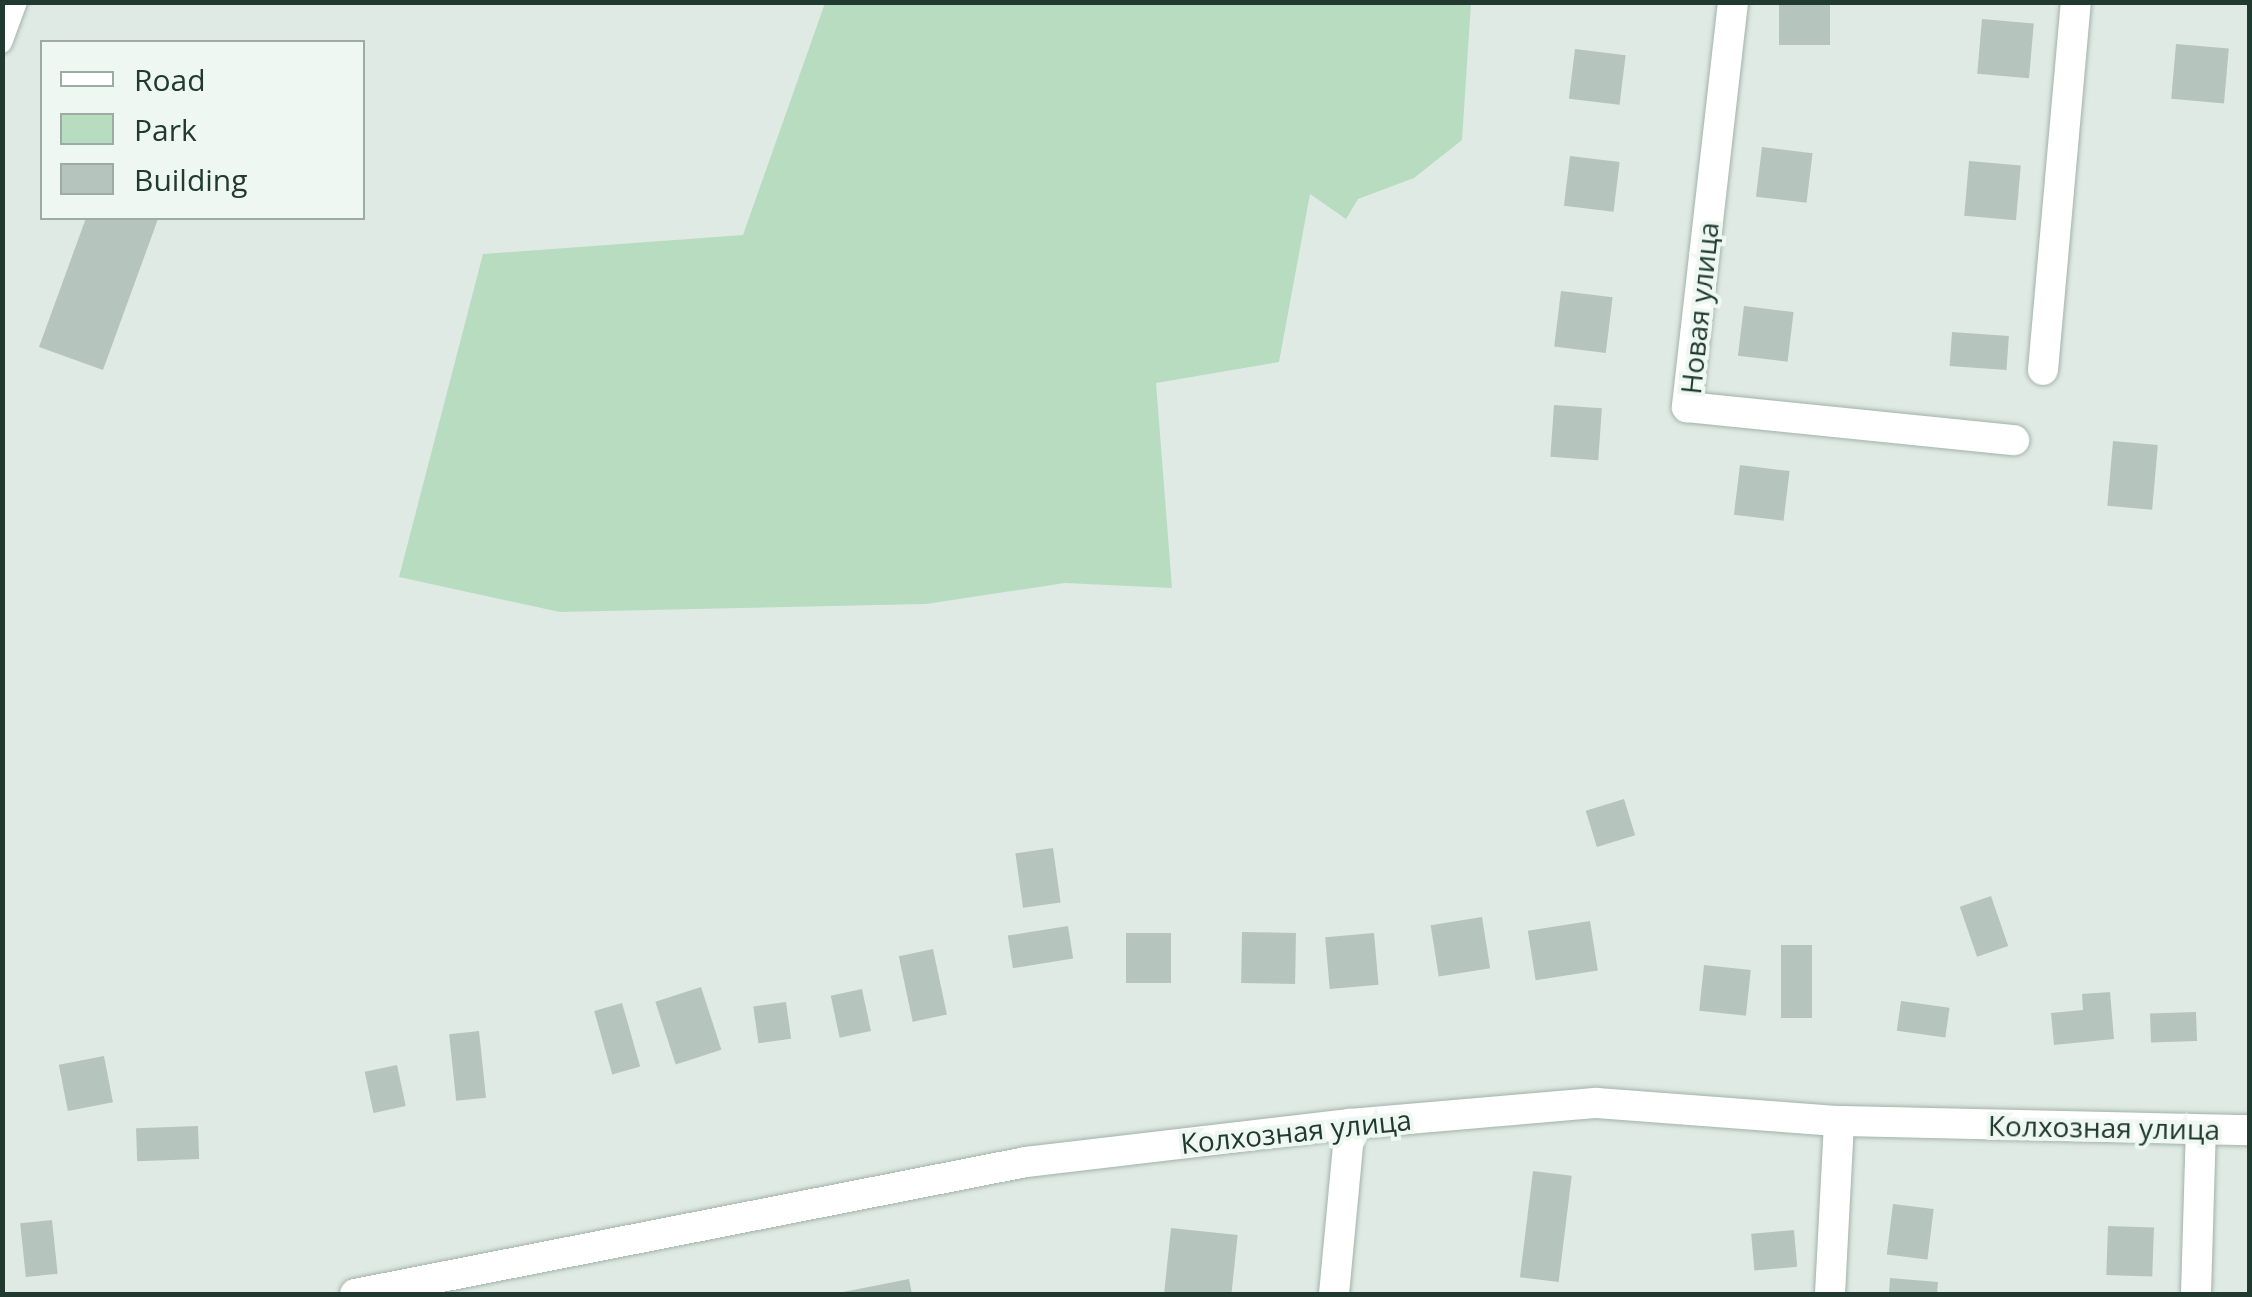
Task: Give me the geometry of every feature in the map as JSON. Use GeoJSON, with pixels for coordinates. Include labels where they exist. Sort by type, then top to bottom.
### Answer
{"type":"FeatureCollection","features":[{"type":"Feature","properties":{"kind":"street","name":"Новая улица"},"geometry":{"type":"LineString","coordinates":[[1733,2],[1687,407],[2014,440]]}},
{"type":"Feature","properties":{"kind":"street"},"geometry":{"type":"LineString","coordinates":[[2043,370],[2076,2]]}},
{"type":"Feature","properties":{"kind":"street","name":"Колхозная улица"},"geometry":{"type":"LineString","coordinates":[[370,1292],[1026,1162],[1350,1124],[1596,1103],[1839,1120],[2250,1130]]}},
{"type":"Feature","properties":{"kind":"street"},"geometry":{"type":"LineString","coordinates":[[1830,1294],[1839,1120]]}},
{"type":"Feature","properties":{"kind":"street"},"geometry":{"type":"LineString","coordinates":[[1334,1294],[1350,1124]]}},
{"type":"Feature","properties":{"kind":"street"},"geometry":{"type":"LineString","coordinates":[[2196,1294],[2201,1130]]}},
{"type":"Feature","properties":{"kind":"lane"},"geometry":{"type":"LineString","coordinates":[[2,43],[17,2]]}},
{"type":"Feature","properties":{"kind":"green space"},"geometry":{"type":"Polygon","coordinates":[[[825,3],[1471,3],[1462,140],[1414,178],[1358,199],[1346,219],[1310,194],[1279,362],[1156,383],[1172,588],[1065,583],[926,604],[560,612],[399,577],[483,254],[743,235],[825,3]]]}},
{"type":"Feature","properties":{"kind":"building"},"geometry":{"type":"Polygon","coordinates":[[[1779,2],[1830,2],[1830,45],[1779,45],[1779,2]]]}},
{"type":"Feature","properties":{"kind":"building"},"geometry":{"type":"Polygon","coordinates":[[[1982,19],[2034,24],[2029,78],[1977,74],[1982,19]]]}},
{"type":"Feature","properties":{"kind":"building"},"geometry":{"type":"Polygon","coordinates":[[[2176,44],[2229,49],[2224,103],[2171,99],[2176,44]]]}},
{"type":"Feature","properties":{"kind":"building"},"geometry":{"type":"Polygon","coordinates":[[[1575,49],[1626,55],[1620,105],[1569,99],[1575,49]]]}},
{"type":"Feature","properties":{"kind":"building"},"geometry":{"type":"Polygon","coordinates":[[[1762,147],[1813,153],[1807,203],[1756,197],[1762,147]]]}},
{"type":"Feature","properties":{"kind":"building"},"geometry":{"type":"Polygon","coordinates":[[[1570,156],[1620,162],[1614,212],[1564,206],[1570,156]]]}},
{"type":"Feature","properties":{"kind":"building"},"geometry":{"type":"Polygon","coordinates":[[[1969,161],[2021,166],[2016,220],[1964,216],[1969,161]]]}},
{"type":"Feature","properties":{"kind":"building"},"geometry":{"type":"Polygon","coordinates":[[[85,220],[158,220],[103,370],[39,347],[85,220]]]}},
{"type":"Feature","properties":{"kind":"building"},"geometry":{"type":"Polygon","coordinates":[[[1561,291],[1613,297],[1606,353],[1554,347],[1561,291]]]}},
{"type":"Feature","properties":{"kind":"building"},"geometry":{"type":"Polygon","coordinates":[[[1744,306],[1794,312],[1788,362],[1738,356],[1744,306]]]}},
{"type":"Feature","properties":{"kind":"building"},"geometry":{"type":"Polygon","coordinates":[[[1952,332],[2009,336],[2006,370],[1950,366],[1952,332]]]}},
{"type":"Feature","properties":{"kind":"building"},"geometry":{"type":"Polygon","coordinates":[[[1554,405],[1602,408],[1598,460],[1550,457],[1554,405]]]}},
{"type":"Feature","properties":{"kind":"building"},"geometry":{"type":"Polygon","coordinates":[[[2113,441],[2158,445],[2152,510],[2107,506],[2113,441]]]}},
{"type":"Feature","properties":{"kind":"building"},"geometry":{"type":"Polygon","coordinates":[[[1740,465],[1790,471],[1784,521],[1734,515],[1740,465]]]}},
{"type":"Feature","properties":{"kind":"building"},"geometry":{"type":"Polygon","coordinates":[[[1624,799],[1635,835],[1597,847],[1586,811],[1624,799]]]}},
{"type":"Feature","properties":{"kind":"building"},"geometry":{"type":"Polygon","coordinates":[[[1053,848],[1061,902],[1023,908],[1015,853],[1053,848]]]}},
{"type":"Feature","properties":{"kind":"building"},"geometry":{"type":"Polygon","coordinates":[[[1991,896],[2008,946],[1977,957],[1960,907],[1991,896]]]}},
{"type":"Feature","properties":{"kind":"building"},"geometry":{"type":"Polygon","coordinates":[[[1482,917],[1490,968],[1439,976],[1431,925],[1482,917]]]}},
{"type":"Feature","properties":{"kind":"building"},"geometry":{"type":"Polygon","coordinates":[[[1590,921],[1598,970],[1536,980],[1528,931],[1590,921]]]}},
{"type":"Feature","properties":{"kind":"building"},"geometry":{"type":"Polygon","coordinates":[[[1068,926],[1073,959],[1013,968],[1008,936],[1068,926]]]}},
{"type":"Feature","properties":{"kind":"building"},"geometry":{"type":"Polygon","coordinates":[[[1242,932],[1296,933],[1295,984],[1241,983],[1242,932]]]}},
{"type":"Feature","properties":{"kind":"building"},"geometry":{"type":"Polygon","coordinates":[[[1126,933],[1171,933],[1171,983],[1126,983],[1126,933]]]}},
{"type":"Feature","properties":{"kind":"building"},"geometry":{"type":"Polygon","coordinates":[[[1374,933],[1379,985],[1330,989],[1325,937],[1374,933]]]}},
{"type":"Feature","properties":{"kind":"building"},"geometry":{"type":"Polygon","coordinates":[[[1781,945],[1812,945],[1812,1018],[1781,1018],[1781,945]]]}},
{"type":"Feature","properties":{"kind":"building"},"geometry":{"type":"Polygon","coordinates":[[[933,949],[947,1015],[913,1022],[899,956],[933,949]]]}},
{"type":"Feature","properties":{"kind":"building"},"geometry":{"type":"Polygon","coordinates":[[[1704,965],[1751,970],[1746,1016],[1699,1011],[1704,965]]]}},
{"type":"Feature","properties":{"kind":"building"},"geometry":{"type":"Polygon","coordinates":[[[701,987],[721,1050],[676,1065],[655,1002],[701,987]]]}},
{"type":"Feature","properties":{"kind":"building"},"geometry":{"type":"Polygon","coordinates":[[[862,989],[871,1031],[840,1038],[831,996],[862,989]]]}},
{"type":"Feature","properties":{"kind":"building"},"geometry":{"type":"Polygon","coordinates":[[[2110,992],[2114,1039],[2054,1045],[2051,1013],[2083,1010],[2082,994],[2110,992]]]}},
{"type":"Feature","properties":{"kind":"building"},"geometry":{"type":"Polygon","coordinates":[[[1901,1001],[1950,1008],[1945,1038],[1897,1031],[1901,1001]]]}},
{"type":"Feature","properties":{"kind":"building"},"geometry":{"type":"Polygon","coordinates":[[[786,1002],[791,1039],[758,1043],[753,1007],[786,1002]]]}},
{"type":"Feature","properties":{"kind":"building"},"geometry":{"type":"Polygon","coordinates":[[[622,1003],[640,1066],[612,1074],[594,1011],[622,1003]]]}},
{"type":"Feature","properties":{"kind":"building"},"geometry":{"type":"Polygon","coordinates":[[[2196,1012],[2197,1041],[2151,1043],[2150,1014],[2196,1012]]]}},
{"type":"Feature","properties":{"kind":"building"},"geometry":{"type":"Polygon","coordinates":[[[479,1031],[486,1098],[456,1101],[449,1034],[479,1031]]]}},
{"type":"Feature","properties":{"kind":"building"},"geometry":{"type":"Polygon","coordinates":[[[104,1056],[113,1102],[68,1111],[59,1065],[104,1056]]]}},
{"type":"Feature","properties":{"kind":"building"},"geometry":{"type":"Polygon","coordinates":[[[397,1065],[406,1106],[373,1113],[365,1072],[397,1065]]]}},
{"type":"Feature","properties":{"kind":"building"},"geometry":{"type":"Polygon","coordinates":[[[198,1126],[199,1159],[137,1161],[136,1128],[198,1126]]]}},
{"type":"Feature","properties":{"kind":"building"},"geometry":{"type":"Polygon","coordinates":[[[1533,1171],[1572,1176],[1559,1282],[1520,1277],[1533,1171]]]}},
{"type":"Feature","properties":{"kind":"building"},"geometry":{"type":"Polygon","coordinates":[[[1893,1204],[1934,1209],[1927,1260],[1887,1255],[1893,1204]]]}},
{"type":"Feature","properties":{"kind":"building"},"geometry":{"type":"Polygon","coordinates":[[[52,1220],[58,1274],[26,1277],[20,1223],[52,1220]]]}},
{"type":"Feature","properties":{"kind":"building"},"geometry":{"type":"Polygon","coordinates":[[[2108,1226],[2154,1228],[2152,1277],[2106,1275],[2108,1226]]]}},
{"type":"Feature","properties":{"kind":"building"},"geometry":{"type":"Polygon","coordinates":[[[1171,1228],[1238,1235],[1231,1294],[1164,1294],[1171,1228]]]}},
{"type":"Feature","properties":{"kind":"building"},"geometry":{"type":"Polygon","coordinates":[[[1794,1230],[1797,1267],[1754,1271],[1751,1234],[1794,1230]]]}},
{"type":"Feature","properties":{"kind":"building"},"geometry":{"type":"Polygon","coordinates":[[[1890,1278],[1938,1282],[1937,1294],[1889,1294],[1890,1278]]]}},
{"type":"Feature","properties":{"kind":"building"},"geometry":{"type":"Polygon","coordinates":[[[909,1279],[912,1294],[838,1294],[838,1293],[909,1279]]]}}]}
